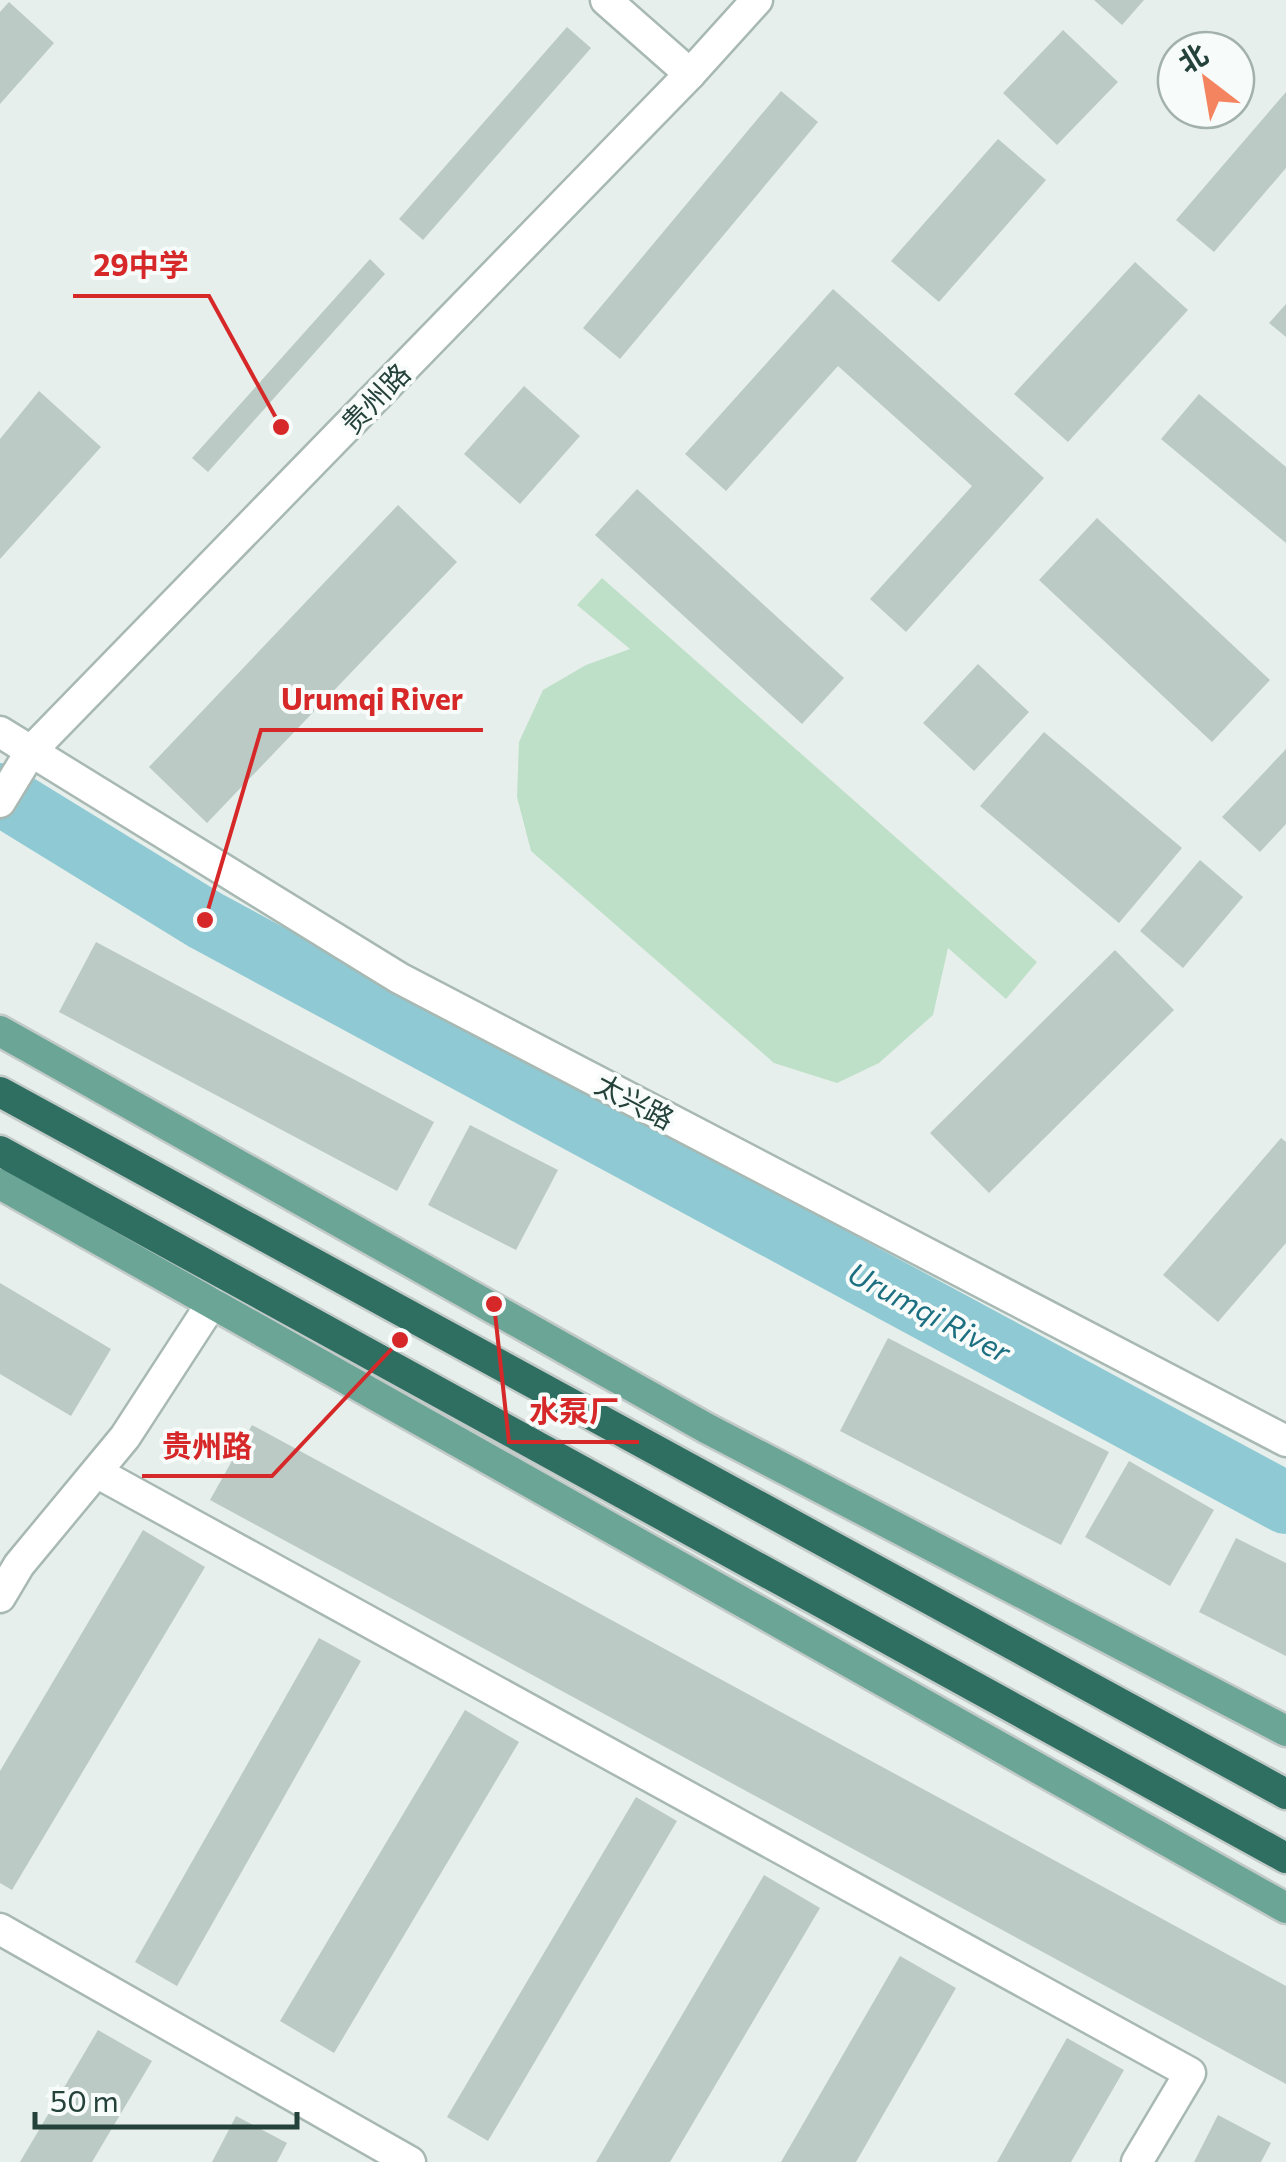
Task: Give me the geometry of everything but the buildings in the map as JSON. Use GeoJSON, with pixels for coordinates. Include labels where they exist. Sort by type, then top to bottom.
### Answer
{"type":"FeatureCollection","features":[{"type":"Feature","properties":{"kind":"highway"},"geometry":{"type":"LineString","coordinates":[[0,1092],[1286,1794]]}},
{"type":"Feature","properties":{"kind":"highway"},"geometry":{"type":"LineString","coordinates":[[0,1152],[1286,1858]]}},
{"type":"Feature","properties":{"kind":"main road"},"geometry":{"type":"LineString","coordinates":[[0,1031],[706,1428],[1286,1731]]}},
{"type":"Feature","properties":{"kind":"main road"},"geometry":{"type":"LineString","coordinates":[[0,1184],[1286,1908]]}},
{"type":"Feature","properties":{"kind":"street"},"geometry":{"type":"LineString","coordinates":[[606,0],[690,74]]}},
{"type":"Feature","properties":{"kind":"street","name":"贵州路"},"geometry":{"type":"LineString","coordinates":[[0,802],[27,758],[690,74],[757,0]]}},
{"type":"Feature","properties":{"kind":"street","name":"太兴路"},"geometry":{"type":"LineString","coordinates":[[0,732],[27,758],[399,978],[1286,1441]]}},
{"type":"Feature","properties":{"kind":"street"},"geometry":{"type":"LineString","coordinates":[[0,1598],[19,1565],[126,1436],[212,1302]]}},
{"type":"Feature","properties":{"kind":"street"},"geometry":{"type":"LineString","coordinates":[[98,1473],[1190,2073],[1136,2162]]}},
{"type":"Feature","properties":{"kind":"street"},"geometry":{"type":"LineString","coordinates":[[0,1929],[410,2162]]}},
{"type":"Feature","properties":{"kind":"green space"},"geometry":{"type":"Polygon","coordinates":[[[602,578],[1037,962],[1006,999],[948,948],[933,1015],[879,1063],[837,1083],[774,1063],[531,851],[517,797],[519,742],[543,690],[586,665],[630,649],[577,605],[602,578]]]}},
{"type":"Feature","properties":{"kind":"waterway","name":"Urumqi River"},"geometry":{"type":"LineString","coordinates":[[0,794],[205,920],[1286,1503]]}},
{"type":"Feature","properties":{"kind":"place","name":"29中学"},"geometry":{"type":"Point","coordinates":[281,427]}},
{"type":"Feature","properties":{"kind":"place","name":"Urumqi River"},"geometry":{"type":"Point","coordinates":[205,920]}},
{"type":"Feature","properties":{"kind":"place","name":"水泵厂"},"geometry":{"type":"Point","coordinates":[494,1304]}},
{"type":"Feature","properties":{"kind":"place","name":"贵州路"},"geometry":{"type":"Point","coordinates":[400,1340]}}]}
